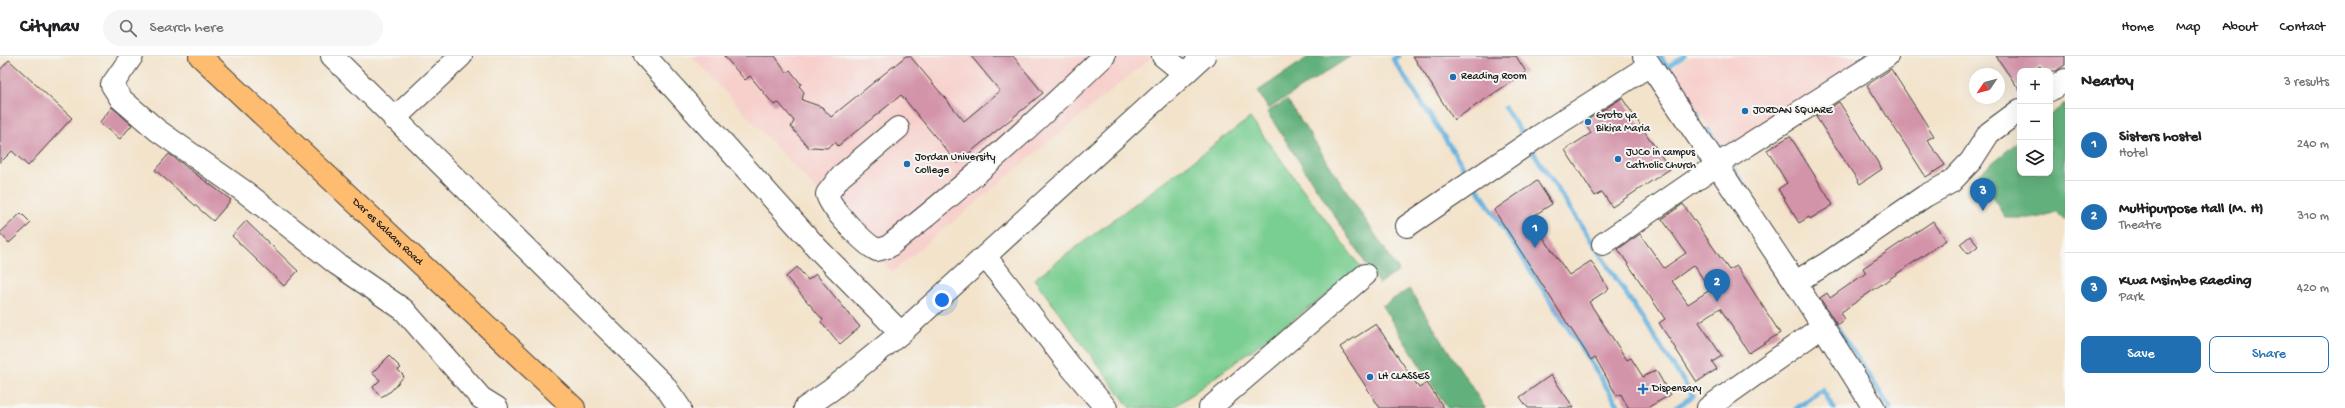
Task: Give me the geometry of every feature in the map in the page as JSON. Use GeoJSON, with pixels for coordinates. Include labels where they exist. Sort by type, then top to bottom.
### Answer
{"type":"FeatureCollection","features":[{"type":"Feature","properties":{"kind":"highway","name":"Dar es Salaam Road"},"geometry":{"type":"LineString","coordinates":[[200,56],[574,408]]}},
{"type":"Feature","properties":{"kind":"street"},"geometry":{"type":"LineString","coordinates":[[132,56],[112,85],[121,99],[181,148],[245,192],[337,264],[404,310],[482,405]]}},
{"type":"Feature","properties":{"kind":"street"},"geometry":{"type":"LineString","coordinates":[[332,56],[394,119],[664,384],[680,408]]}},
{"type":"Feature","properties":{"kind":"street"},"geometry":{"type":"LineString","coordinates":[[394,119],[461,56]]}},
{"type":"Feature","properties":{"kind":"street"},"geometry":{"type":"LineString","coordinates":[[645,56],[819,250],[901,333]]}},
{"type":"Feature","properties":{"kind":"street"},"geometry":{"type":"LineString","coordinates":[[898,128],[840,177],[827,194],[838,212],[870,246],[877,250],[888,247],[946,200],[1031,126],[1104,56]]}},
{"type":"Feature","properties":{"kind":"street"},"geometry":{"type":"LineString","coordinates":[[1163,56],[1184,73]]}},
{"type":"Feature","properties":{"kind":"street"},"geometry":{"type":"LineString","coordinates":[[805,408],[831,390],[901,333],[1204,56]]}},
{"type":"Feature","properties":{"kind":"street"},"geometry":{"type":"LineString","coordinates":[[1603,244],[1716,165],[1887,56]]}},
{"type":"Feature","properties":{"kind":"street"},"geometry":{"type":"LineString","coordinates":[[1407,226],[1647,60],[1795,282],[1874,408]]}},
{"type":"Feature","properties":{"kind":"street"},"geometry":{"type":"LineString","coordinates":[[2053,88],[2065,80]]}},
{"type":"Feature","properties":{"kind":"street"},"geometry":{"type":"LineString","coordinates":[[1795,282],[1826,264],[1925,196],[1951,182],[1972,162],[1989,133],[2017,112]]}},
{"type":"Feature","properties":{"kind":"street"},"geometry":{"type":"LineString","coordinates":[[985,256],[1071,367],[1106,408]]}},
{"type":"Feature","properties":{"kind":"street"},"geometry":{"type":"LineString","coordinates":[[1210,408],[1365,275]]}},
{"type":"Feature","properties":{"kind":"street"},"geometry":{"type":"LineString","coordinates":[[1708,408],[1822,327]]}},
{"type":"Feature","properties":{"kind":"shaded area","name":"Jordan University College"},"geometry":{"type":"Polygon","coordinates":[[[692,56],[1153,56],[892,272],[692,56]]]}},
{"type":"Feature","properties":{"kind":"shaded area","name":"JORDAN SQUARE"},"geometry":{"type":"Polygon","coordinates":[[[1692,56],[1876,56],[1726,152],[1671,69],[1692,56]]]}},
{"type":"Feature","properties":{"kind":"green space"},"geometry":{"type":"Polygon","coordinates":[[[1310,56],[1351,56],[1268,109],[1258,91],[1310,56]]]}},
{"type":"Feature","properties":{"kind":"green space"},"geometry":{"type":"Polygon","coordinates":[[[1287,100],[1399,271],[1379,284],[1267,112],[1287,100]]]}},
{"type":"Feature","properties":{"kind":"green space"},"geometry":{"type":"Polygon","coordinates":[[[2065,104],[2065,220],[2056,212],[2037,218],[2005,218],[1980,173],[2017,142],[2017,176],[2053,176],[2053,113],[2065,104]]]}},
{"type":"Feature","properties":{"kind":"green space"},"geometry":{"type":"Polygon","coordinates":[[[1250,118],[1362,269],[1173,408],[1130,408],[1034,279],[1250,118]]]}},
{"type":"Feature","properties":{"kind":"green space"},"geometry":{"type":"Polygon","coordinates":[[[1409,289],[1485,408],[1447,408],[1382,306],[1409,289]]]}},
{"type":"Feature","properties":{"kind":"building"},"geometry":{"type":"Polygon","coordinates":[[[724,56],[775,56],[787,73],[790,70],[801,84],[799,86],[804,92],[802,100],[822,107],[831,117],[906,56],[910,56],[964,121],[1000,91],[971,56],[1013,56],[1043,93],[957,163],[901,95],[838,146],[835,142],[827,148],[813,147],[810,149],[791,127],[794,121],[779,103],[774,105],[750,76],[745,80],[724,56]]]}},
{"type":"Feature","properties":{"kind":"building","name":"Reading Room"},"geometry":{"type":"Polygon","coordinates":[[[1413,56],[1516,56],[1526,72],[1454,120],[1413,56]]]}},
{"type":"Feature","properties":{"kind":"building"},"geometry":{"type":"Polygon","coordinates":[[[1996,56],[2065,56],[2065,65],[2056,71],[2053,71],[2053,68],[2042,68],[2040,66],[2037,68],[2017,68],[2017,87],[1996,56]]]}},
{"type":"Feature","properties":{"kind":"building"},"geometry":{"type":"Polygon","coordinates":[[[9,60],[72,118],[28,166],[12,151],[0,163],[0,70],[9,60]]]}},
{"type":"Feature","properties":{"kind":"building"},"geometry":{"type":"Polygon","coordinates":[[[1891,69],[1934,136],[1927,140],[1945,165],[1926,177],[1867,85],[1891,69]]]}},
{"type":"Feature","properties":{"kind":"building","name":"JUCo in campus Catholic Church"},"geometry":{"type":"Polygon","coordinates":[[[1622,98],[1670,169],[1612,207],[1602,192],[1595,196],[1565,150],[1591,133],[1584,122],[1622,98]]]}},
{"type":"Feature","properties":{"kind":"building"},"geometry":{"type":"Polygon","coordinates":[[[1839,102],[1882,169],[1860,184],[1816,117],[1839,102]]]}},
{"type":"Feature","properties":{"kind":"building"},"geometry":{"type":"Polygon","coordinates":[[[112,107],[132,125],[120,139],[99,123],[112,107]]]}},
{"type":"Feature","properties":{"kind":"building"},"geometry":{"type":"Polygon","coordinates":[[[1790,136],[1833,205],[1810,219],[1809,217],[1799,223],[1778,189],[1787,183],[1767,150],[1790,136]]]}},
{"type":"Feature","properties":{"kind":"building"},"geometry":{"type":"Polygon","coordinates":[[[169,154],[231,200],[213,221],[155,170],[169,154]]]}},
{"type":"Feature","properties":{"kind":"building"},"geometry":{"type":"Polygon","coordinates":[[[1537,181],[1552,204],[1530,218],[1569,275],[1591,261],[1609,289],[1589,302],[1627,360],[1631,358],[1643,377],[1656,370],[1670,395],[1647,408],[1628,408],[1621,394],[1617,396],[1595,357],[1591,360],[1494,210],[1537,181]]]}},
{"type":"Feature","properties":{"kind":"building"},"geometry":{"type":"Polygon","coordinates":[[[1683,204],[1729,270],[1737,266],[1780,333],[1749,353],[1720,308],[1699,322],[1722,356],[1712,362],[1717,369],[1697,382],[1659,323],[1665,319],[1618,249],[1640,234],[1664,268],[1686,253],[1662,219],[1683,204]],[[1694,265],[1672,281],[1688,304],[1710,290],[1694,265]]]}},
{"type":"Feature","properties":{"kind":"building"},"geometry":{"type":"Polygon","coordinates":[[[21,213],[31,223],[9,243],[0,233],[21,213]]]}},
{"type":"Feature","properties":{"kind":"building"},"geometry":{"type":"Polygon","coordinates":[[[246,221],[298,271],[284,286],[232,236],[246,221]]]}},
{"type":"Feature","properties":{"kind":"building"},"geometry":{"type":"Polygon","coordinates":[[[1933,221],[1946,240],[1840,313],[1844,319],[1837,325],[1820,298],[1827,293],[1830,298],[1866,273],[1863,268],[1933,221]]]}},
{"type":"Feature","properties":{"kind":"building"},"geometry":{"type":"Polygon","coordinates":[[[1970,236],[1978,246],[1968,254],[1960,244],[1970,236]]]}},
{"type":"Feature","properties":{"kind":"building"},"geometry":{"type":"Polygon","coordinates":[[[797,267],[808,280],[816,274],[860,327],[840,344],[821,322],[823,320],[786,277],[797,267]]]}},
{"type":"Feature","properties":{"kind":"building"},"geometry":{"type":"Polygon","coordinates":[[[1376,324],[1419,388],[1427,383],[1444,408],[1380,408],[1340,347],[1376,324]]]}},
{"type":"Feature","properties":{"kind":"building"},"geometry":{"type":"Polygon","coordinates":[[[389,356],[401,368],[398,370],[404,376],[391,391],[381,397],[373,387],[380,380],[372,373],[389,356]]]}},
{"type":"Feature","properties":{"kind":"building"},"geometry":{"type":"Polygon","coordinates":[[[1551,375],[1574,408],[1528,408],[1520,397],[1551,375]]]}},
{"type":"Feature","properties":{"kind":"waterway"},"geometry":{"type":"LineString","coordinates":[[1399,56],[1393,59],[1470,177]]}},
{"type":"Feature","properties":{"kind":"waterway"},"geometry":{"type":"LineString","coordinates":[[1660,56],[1687,98]]}},
{"type":"Feature","properties":{"kind":"waterway"},"geometry":{"type":"LineString","coordinates":[[1667,67],[1684,56]]}},
{"type":"Feature","properties":{"kind":"waterway"},"geometry":{"type":"LineString","coordinates":[[1505,108],[1525,139]]}},
{"type":"Feature","properties":{"kind":"waterway"},"geometry":{"type":"LineString","coordinates":[[1696,112],[1698,116]]}},
{"type":"Feature","properties":{"kind":"waterway"},"geometry":{"type":"LineString","coordinates":[[1708,130],[1724,155]]}},
{"type":"Feature","properties":{"kind":"waterway"},"geometry":{"type":"LineString","coordinates":[[1530,147],[1693,396],[1675,408]]}},
{"type":"Feature","properties":{"kind":"waterway"},"geometry":{"type":"LineString","coordinates":[[1729,163],[1745,188]]}},
{"type":"Feature","properties":{"kind":"waterway"},"geometry":{"type":"LineString","coordinates":[[1476,186],[1620,408]]}},
{"type":"Feature","properties":{"kind":"waterway"},"geometry":{"type":"LineString","coordinates":[[1834,323],[1890,408]]}},
{"type":"Feature","properties":{"kind":"waterway"},"geometry":{"type":"LineString","coordinates":[[1797,408],[1822,390],[1834,408]]}},
{"type":"Feature","properties":{"kind":"place","name":"Reading Room"},"geometry":{"type":"Point","coordinates":[1453,77]}},
{"type":"Feature","properties":{"kind":"place","name":"JORDAN SQUARE"},"geometry":{"type":"Point","coordinates":[1745,111]}},
{"type":"Feature","properties":{"kind":"place","name":"Groto ya Bikira Maria"},"geometry":{"type":"Point","coordinates":[1588,122]}},
{"type":"Feature","properties":{"kind":"place","name":"JUCo in campus Catholic Church"},"geometry":{"type":"Point","coordinates":[1618,159]}},
{"type":"Feature","properties":{"kind":"place","name":"Jordan University College"},"geometry":{"type":"Point","coordinates":[907,164]}},
{"type":"Feature","properties":{"kind":"place","name":"Kwa Msimbe Raeding"},"geometry":{"type":"Point","coordinates":[1983,211]}},
{"type":"Feature","properties":{"kind":"place","name":"Sisters hostel"},"geometry":{"type":"Point","coordinates":[1535,248]}},
{"type":"Feature","properties":{"kind":"place","name":"Multipurpose Hall (M. H)"},"geometry":{"type":"Point","coordinates":[1717,302]}},
{"type":"Feature","properties":{"kind":"place","name":"LH CLASSES"},"geometry":{"type":"Point","coordinates":[1370,377]}},
{"type":"Feature","properties":{"kind":"place","name":"Dispensary"},"geometry":{"type":"Point","coordinates":[1643,389]}}]}
